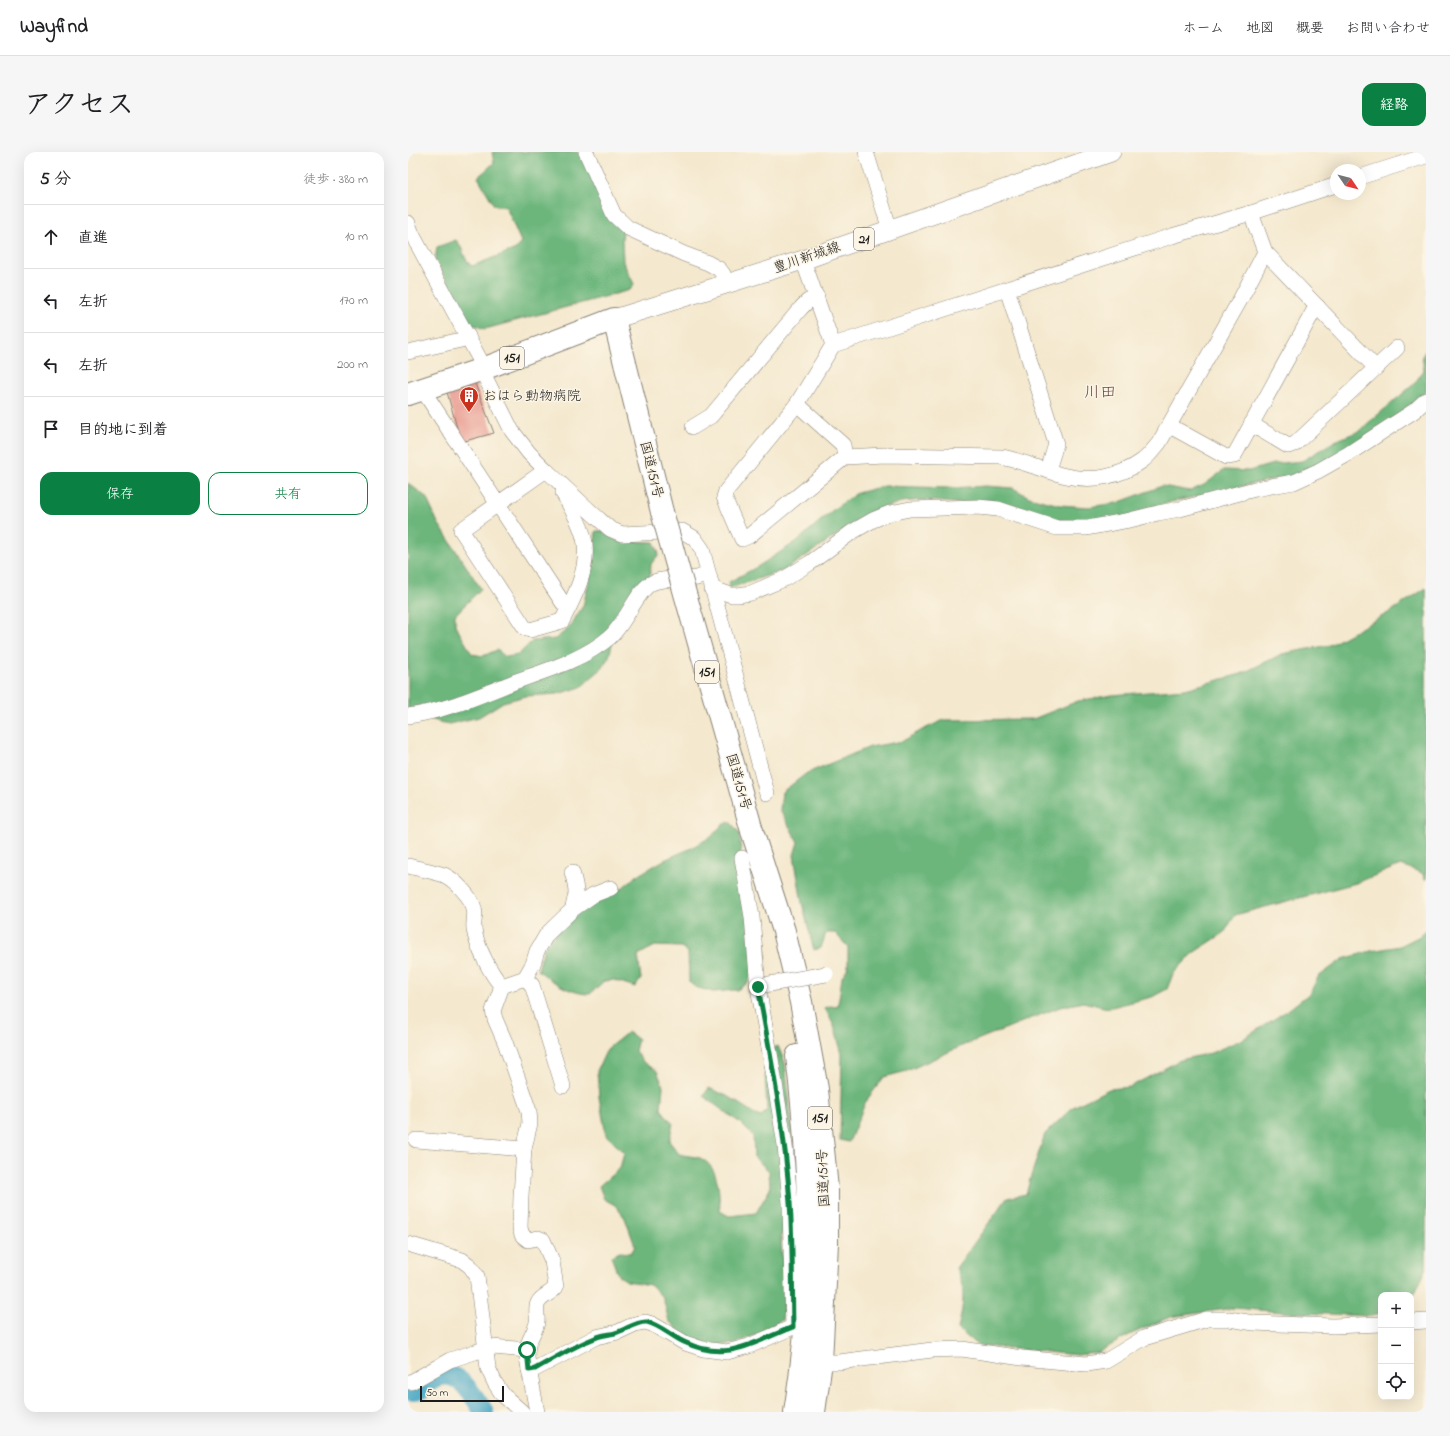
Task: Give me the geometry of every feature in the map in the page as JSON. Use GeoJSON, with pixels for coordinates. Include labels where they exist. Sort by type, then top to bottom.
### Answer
{"type":"FeatureCollection","features":[{"type":"Feature","properties":{"kind":"highway","name":"151"},"geometry":{"type":"LineString","coordinates":[[417,391],[483,369],[614,319]]}},
{"type":"Feature","properties":{"kind":"highway","name":"国道151号"},"geometry":{"type":"LineString","coordinates":[[614,319],[662,512],[752,831],[777,933],[791,1003],[806,1141],[810,1242],[800,1327],[795,1412]]}},
{"type":"Feature","properties":{"kind":"highway","name":"国道151号"},"geometry":{"type":"LineString","coordinates":[[752,831],[784,931],[801,1002],[817,1089],[826,1189],[827,1243],[821,1362],[814,1412]]}},
{"type":"Feature","properties":{"kind":"main road","name":"豊川新城線"},"geometry":{"type":"LineString","coordinates":[[614,319],[803,260],[890,230],[1090,155],[1111,152]]}},
{"type":"Feature","properties":{"kind":"street"},"geometry":{"type":"LineString","coordinates":[[586,152],[614,215],[628,228],[719,269],[727,284]]}},
{"type":"Feature","properties":{"kind":"street"},"geometry":{"type":"LineString","coordinates":[[866,152],[890,230]]}},
{"type":"Feature","properties":{"kind":"street"},"geometry":{"type":"LineString","coordinates":[[1366,175],[1426,156]]}},
{"type":"Feature","properties":{"kind":"street"},"geometry":{"type":"LineString","coordinates":[[1265,252],[1170,426],[1159,443],[1143,460],[1128,470],[1104,478],[1086,479],[1065,476],[1018,460],[1001,456],[884,455],[845,457],[749,536],[742,539],[724,497],[726,491],[797,404],[833,345],[1330,187]]}},
{"type":"Feature","properties":{"kind":"street"},"geometry":{"type":"LineString","coordinates":[[1251,213],[1265,252],[1375,368]]}},
{"type":"Feature","properties":{"kind":"street"},"geometry":{"type":"LineString","coordinates":[[408,223],[412,234],[468,336],[479,358],[486,379],[512,431],[546,470],[610,529],[622,534],[682,531],[694,538],[702,549],[767,793]]}},
{"type":"Feature","properties":{"kind":"street"},"geometry":{"type":"LineString","coordinates":[[803,260],[833,345]]}},
{"type":"Feature","properties":{"kind":"street"},"geometry":{"type":"LineString","coordinates":[[1007,289],[1056,444],[1048,470]]}},
{"type":"Feature","properties":{"kind":"street"},"geometry":{"type":"LineString","coordinates":[[693,427],[711,416],[801,308],[808,301],[816,297]]}},
{"type":"Feature","properties":{"kind":"street"},"geometry":{"type":"LineString","coordinates":[[1170,426],[1226,457],[1234,456],[1313,312],[1318,308]]}},
{"type":"Feature","properties":{"kind":"street"},"geometry":{"type":"LineString","coordinates":[[408,352],[461,340],[468,336]]}},
{"type":"Feature","properties":{"kind":"street"},"geometry":{"type":"LineString","coordinates":[[1251,424],[1288,446],[1295,444],[1397,348]]}},
{"type":"Feature","properties":{"kind":"street"},"geometry":{"type":"LineString","coordinates":[[417,391],[428,398],[563,603],[570,605]]}},
{"type":"Feature","properties":{"kind":"street"},"geometry":{"type":"LineString","coordinates":[[712,590],[718,590],[731,595],[751,593],[784,579],[810,564],[852,532],[874,520],[890,513],[910,509],[978,507],[998,509],[1057,528],[1087,528],[1180,509],[1255,489],[1294,482],[1318,471],[1348,454],[1414,411],[1426,400]]}},
{"type":"Feature","properties":{"kind":"street"},"geometry":{"type":"LineString","coordinates":[[797,404],[843,444],[845,457]]}},
{"type":"Feature","properties":{"kind":"street"},"geometry":{"type":"LineString","coordinates":[[546,470],[461,530],[525,628],[530,630],[562,621],[579,584],[585,563],[585,544],[582,531],[563,493],[564,488]]}},
{"type":"Feature","properties":{"kind":"street"},"geometry":{"type":"LineString","coordinates":[[408,716],[450,707],[573,660],[601,644],[611,636],[623,622],[649,584],[657,581],[699,578],[708,573]]}},
{"type":"Feature","properties":{"kind":"street"},"geometry":{"type":"LineString","coordinates":[[529,1370],[535,1369],[596,1337],[618,1332],[636,1324],[645,1322],[652,1324],[685,1343],[703,1349],[727,1352],[749,1346],[800,1327],[784,1145],[772,1059],[756,987],[752,917],[742,858]]}},
{"type":"Feature","properties":{"kind":"street"},"geometry":{"type":"LineString","coordinates":[[408,866],[444,875],[463,890],[470,899],[474,908],[474,929],[478,941],[495,979],[502,986]]}},
{"type":"Feature","properties":{"kind":"street"},"geometry":{"type":"LineString","coordinates":[[572,872],[576,894],[573,901],[573,909]]}},
{"type":"Feature","properties":{"kind":"street"},"geometry":{"type":"LineString","coordinates":[[502,986],[526,978],[533,964],[537,951],[547,934],[573,909],[593,895],[611,888]]}},
{"type":"Feature","properties":{"kind":"street"},"geometry":{"type":"LineString","coordinates":[[756,987],[826,974]]}},
{"type":"Feature","properties":{"kind":"street"},"geometry":{"type":"LineString","coordinates":[[526,978],[532,985],[563,1086]]}},
{"type":"Feature","properties":{"kind":"street"},"geometry":{"type":"LineString","coordinates":[[502,986],[493,1011],[528,1111],[530,1123],[524,1149],[520,1228],[522,1235],[528,1240],[538,1238],[543,1240],[552,1261],[556,1286],[552,1292],[542,1297],[537,1304],[538,1321],[527,1350],[529,1370],[537,1412]]}},
{"type":"Feature","properties":{"kind":"street"},"geometry":{"type":"LineString","coordinates":[[416,1140],[524,1149]]}},
{"type":"Feature","properties":{"kind":"street"},"geometry":{"type":"LineString","coordinates":[[408,1244],[462,1260],[470,1266],[477,1276],[488,1368],[503,1395],[522,1412]]}},
{"type":"Feature","properties":{"kind":"street"},"geometry":{"type":"LineString","coordinates":[[821,1362],[839,1362],[932,1350],[962,1350],[1022,1358],[1086,1364],[1106,1361],[1144,1338],[1207,1319],[1229,1319],[1254,1323],[1333,1326],[1378,1324]]}},
{"type":"Feature","properties":{"kind":"street"},"geometry":{"type":"LineString","coordinates":[[1414,1322],[1426,1321]]}},
{"type":"Feature","properties":{"kind":"street"},"geometry":{"type":"LineString","coordinates":[[408,1382],[411,1382],[450,1360],[493,1347],[527,1350]]}},
{"type":"Feature","properties":{"kind":"green space"},"geometry":{"type":"Polygon","coordinates":[[[492,152],[579,152],[623,232],[623,262],[634,284],[630,290],[485,329],[471,324],[435,260],[437,247],[456,240],[459,243],[467,261],[472,266],[516,249],[521,242],[506,207],[494,205],[478,177],[494,163],[492,152]]]}},
{"type":"Feature","properties":{"kind":"green space"},"geometry":{"type":"Polygon","coordinates":[[[1426,350],[1426,393],[1414,404],[1316,470],[1171,502],[1125,518],[1077,522],[1051,519],[1021,508],[988,500],[966,504],[922,500],[901,502],[871,512],[785,570],[730,588],[729,582],[757,567],[796,542],[834,509],[857,493],[884,486],[951,488],[986,486],[1013,488],[1029,497],[1060,505],[1088,507],[1117,503],[1162,486],[1190,491],[1204,485],[1224,470],[1249,471],[1273,464],[1302,461],[1335,441],[1359,431],[1414,384],[1424,370],[1422,356],[1426,350]]]}},
{"type":"Feature","properties":{"kind":"green space"},"geometry":{"type":"Polygon","coordinates":[[[408,483],[426,497],[438,523],[481,589],[455,615],[455,625],[472,654],[483,656],[497,650],[506,657],[518,655],[532,641],[555,639],[568,629],[583,606],[592,569],[596,531],[601,531],[618,541],[654,542],[659,554],[651,564],[650,577],[612,644],[609,657],[601,669],[581,687],[558,694],[526,696],[503,702],[479,717],[449,724],[408,714],[408,483]]]}},
{"type":"Feature","properties":{"kind":"green space"},"geometry":{"type":"Polygon","coordinates":[[[1426,588],[1426,880],[1422,873],[1401,865],[1356,883],[1235,915],[1224,933],[1193,953],[1173,974],[1167,989],[1152,997],[1108,1008],[1083,1002],[1060,1007],[964,1045],[907,1071],[884,1077],[866,1101],[849,1142],[840,1140],[842,1054],[834,1026],[825,1008],[830,1006],[837,1007],[842,977],[848,968],[848,947],[835,933],[826,933],[821,948],[814,950],[802,903],[794,855],[798,842],[780,810],[782,792],[807,773],[870,747],[903,741],[944,720],[1033,719],[1078,701],[1112,695],[1185,689],[1241,674],[1282,654],[1330,645],[1390,612],[1426,588]]]}},
{"type":"Feature","properties":{"kind":"green space"},"geometry":{"type":"Polygon","coordinates":[[[730,822],[739,832],[741,851],[764,938],[766,958],[752,970],[749,982],[737,990],[713,992],[695,987],[689,982],[688,952],[681,947],[655,946],[638,955],[641,979],[635,987],[614,980],[604,981],[590,994],[576,992],[569,990],[549,979],[538,970],[545,945],[586,903],[621,889],[635,877],[664,860],[711,837],[722,825],[730,822]]]}},
{"type":"Feature","properties":{"kind":"green space"},"geometry":{"type":"Polygon","coordinates":[[[1426,930],[1426,1269],[1414,1293],[1414,1292],[1378,1292],[1378,1314],[1370,1316],[1234,1308],[1170,1317],[1129,1335],[1097,1353],[1077,1355],[977,1345],[958,1329],[963,1291],[956,1268],[1007,1198],[1026,1194],[1045,1134],[1073,1107],[1109,1089],[1130,1087],[1180,1060],[1211,1053],[1243,1039],[1288,1010],[1310,993],[1318,977],[1343,959],[1371,951],[1400,946],[1420,936],[1426,930]]]}},
{"type":"Feature","properties":{"kind":"green space"},"geometry":{"type":"Polygon","coordinates":[[[628,1032],[638,1039],[635,1051],[643,1062],[657,1071],[663,1086],[661,1109],[673,1124],[669,1141],[679,1154],[700,1158],[707,1162],[715,1174],[717,1181],[720,1211],[729,1216],[756,1213],[770,1189],[769,1171],[754,1157],[753,1136],[739,1122],[703,1096],[709,1088],[727,1096],[760,1117],[767,1110],[764,1053],[778,1046],[785,1063],[793,1136],[796,1203],[786,1216],[781,1238],[785,1300],[782,1320],[767,1330],[735,1344],[709,1345],[683,1334],[669,1321],[663,1298],[650,1285],[627,1281],[618,1275],[611,1256],[620,1252],[631,1253],[635,1246],[625,1218],[615,1205],[604,1199],[599,1186],[620,1168],[624,1153],[606,1135],[599,1097],[597,1071],[607,1049],[628,1032]]]}},
{"type":"Feature","properties":{"kind":"building","name":"おはら動物病院"},"geometry":{"type":"Polygon","coordinates":[[[474,381],[494,433],[461,442],[447,392],[474,381]]]}},
{"type":"Feature","properties":{"kind":"waterway"},"geometry":{"type":"LineString","coordinates":[[410,1391],[422,1389],[436,1378],[444,1375],[451,1376],[470,1391],[484,1412]]}},
{"type":"Feature","properties":{"kind":"place","name":"おはら動物病院"},"geometry":{"type":"Point","coordinates":[469,413]}},
{"type":"Feature","properties":{"kind":"district","name":"川田"},"geometry":{"type":"Point","coordinates":[1100,393]}},
{"type":"Feature","properties":{"kind":"route"},"geometry":{"type":"LineString","coordinates":[[527,1350],[529,1370],[535,1369],[596,1337],[618,1332],[636,1324],[645,1322],[652,1324],[685,1343],[703,1349],[727,1352],[749,1346],[793,1327],[790,1203],[784,1145],[772,1059],[758,987]]}}]}
